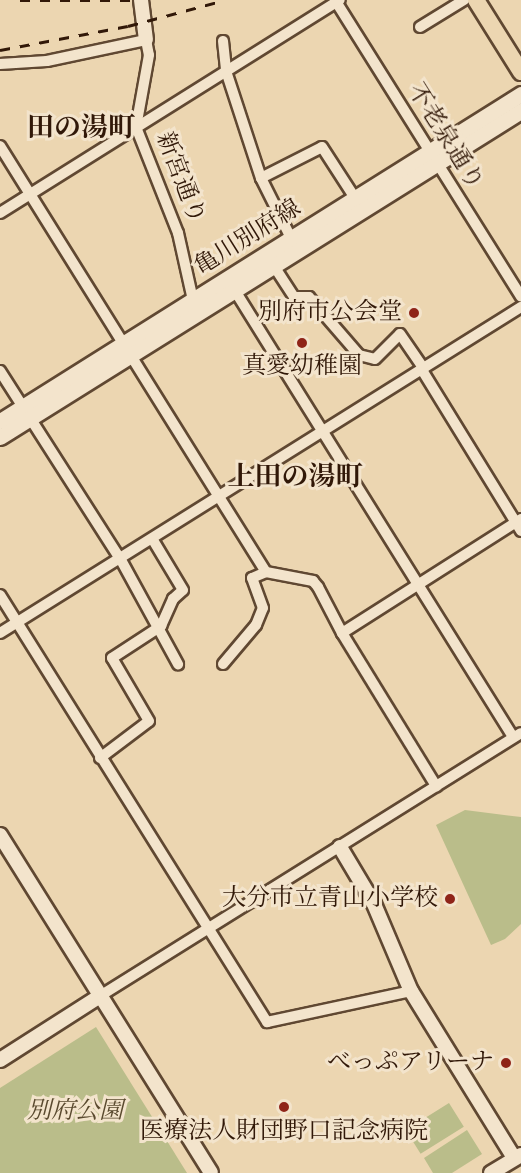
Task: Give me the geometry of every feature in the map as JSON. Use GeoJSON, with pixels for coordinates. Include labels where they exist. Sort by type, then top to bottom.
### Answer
{"type":"FeatureCollection","features":[{"type":"Feature","properties":{"kind":"main road"},"geometry":{"type":"LineString","coordinates":[[476,0],[521,72]]}},
{"type":"Feature","properties":{"kind":"main road","name":"亀川別府線"},"geometry":{"type":"LineString","coordinates":[[270,260],[291,238],[428,150],[521,94]]}},
{"type":"Feature","properties":{"kind":"main road","name":"亀川別府線"},"geometry":{"type":"LineString","coordinates":[[0,437],[27,413],[231,284],[437,164],[521,111]]}},
{"type":"Feature","properties":{"kind":"main road","name":"亀川別府線"},"geometry":{"type":"LineString","coordinates":[[129,349],[193,300],[231,284]]}},
{"type":"Feature","properties":{"kind":"main road","name":"亀川別府線"},"geometry":{"type":"LineString","coordinates":[[0,422],[27,413]]}},
{"type":"Feature","properties":{"kind":"street","name":"新宮通り"},"geometry":{"type":"LineString","coordinates":[[141,0],[149,55],[136,127],[178,233],[193,300]]}},
{"type":"Feature","properties":{"kind":"street"},"geometry":{"type":"LineString","coordinates":[[420,27],[464,0]]}},
{"type":"Feature","properties":{"kind":"street"},"geometry":{"type":"LineString","coordinates":[[0,213],[337,1]]}},
{"type":"Feature","properties":{"kind":"street","name":"不老泉通り"},"geometry":{"type":"LineString","coordinates":[[337,1],[521,296]]}},
{"type":"Feature","properties":{"kind":"street"},"geometry":{"type":"LineString","coordinates":[[0,64],[47,61],[146,39]]}},
{"type":"Feature","properties":{"kind":"street"},"geometry":{"type":"LineString","coordinates":[[223,41],[226,71],[261,178],[291,238]]}},
{"type":"Feature","properties":{"kind":"street"},"geometry":{"type":"LineString","coordinates":[[0,146],[221,496],[266,572]]}},
{"type":"Feature","properties":{"kind":"street"},"geometry":{"type":"LineString","coordinates":[[261,178],[322,147],[355,198]]}},
{"type":"Feature","properties":{"kind":"street"},"geometry":{"type":"LineString","coordinates":[[270,260],[294,297],[309,297],[359,355],[375,359],[400,334],[519,524],[418,584],[342,633]]}},
{"type":"Feature","properties":{"kind":"street"},"geometry":{"type":"LineString","coordinates":[[0,1060],[517,735],[418,584],[231,284]]}},
{"type":"Feature","properties":{"kind":"street"},"geometry":{"type":"LineString","coordinates":[[0,633],[324,433],[521,306]]}},
{"type":"Feature","properties":{"kind":"street"},"geometry":{"type":"LineString","coordinates":[[0,371],[121,560],[161,626],[178,664]]}},
{"type":"Feature","properties":{"kind":"street"},"geometry":{"type":"LineString","coordinates":[[100,758],[149,721],[112,658],[161,626],[172,599],[183,590],[153,540]]}},
{"type":"Feature","properties":{"kind":"street"},"geometry":{"type":"LineString","coordinates":[[223,664],[256,625],[263,608],[252,578],[266,572],[313,581],[342,633],[436,786]]}},
{"type":"Feature","properties":{"kind":"street"},"geometry":{"type":"LineString","coordinates":[[0,595],[267,1022],[411,991]]}},
{"type":"Feature","properties":{"kind":"street"},"geometry":{"type":"LineString","coordinates":[[0,835],[211,1173]]}},
{"type":"Feature","properties":{"kind":"street"},"geometry":{"type":"LineString","coordinates":[[340,847],[374,904],[411,991],[518,1157],[491,1173]]}},
{"type":"Feature","properties":{"kind":"green space"},"geometry":{"type":"Polygon","coordinates":[[[465,810],[521,817],[521,924],[505,939],[491,945],[436,825],[465,810]]]}},
{"type":"Feature","properties":{"kind":"green space","name":"別府公園"},"geometry":{"type":"Polygon","coordinates":[[[96,1027],[187,1173],[0,1173],[0,1088],[96,1027]]]}},
{"type":"Feature","properties":{"kind":"green space"},"geometry":{"type":"Polygon","coordinates":[[[449,1103],[464,1127],[421,1154],[406,1130],[449,1103]]]}},
{"type":"Feature","properties":{"kind":"green space"},"geometry":{"type":"Polygon","coordinates":[[[467,1130],[482,1154],[452,1173],[433,1173],[424,1158],[467,1130]]]}},
{"type":"Feature","properties":{"kind":"railway"},"geometry":{"type":"LineString","coordinates":[[20,0],[134,0]]}},
{"type":"Feature","properties":{"kind":"railway"},"geometry":{"type":"LineString","coordinates":[[0,50],[128,26],[225,0]]}},
{"type":"Feature","properties":{"kind":"place","name":"別府市公会堂"},"geometry":{"type":"Point","coordinates":[414,313]}},
{"type":"Feature","properties":{"kind":"place","name":"真愛幼稚園"},"geometry":{"type":"Point","coordinates":[302,343]}},
{"type":"Feature","properties":{"kind":"place","name":"大分市立青山小学校"},"geometry":{"type":"Point","coordinates":[450,899]}},
{"type":"Feature","properties":{"kind":"place","name":"べっぷアリーナ"},"geometry":{"type":"Point","coordinates":[506,1063]}},
{"type":"Feature","properties":{"kind":"place","name":"医療法人財団野口記念病院"},"geometry":{"type":"Point","coordinates":[284,1107]}},
{"type":"Feature","properties":{"kind":"district","name":"田の湯町"},"geometry":{"type":"Point","coordinates":[81,130]}},
{"type":"Feature","properties":{"kind":"district","name":"上田の湯町"},"geometry":{"type":"Point","coordinates":[295,479]}}]}
